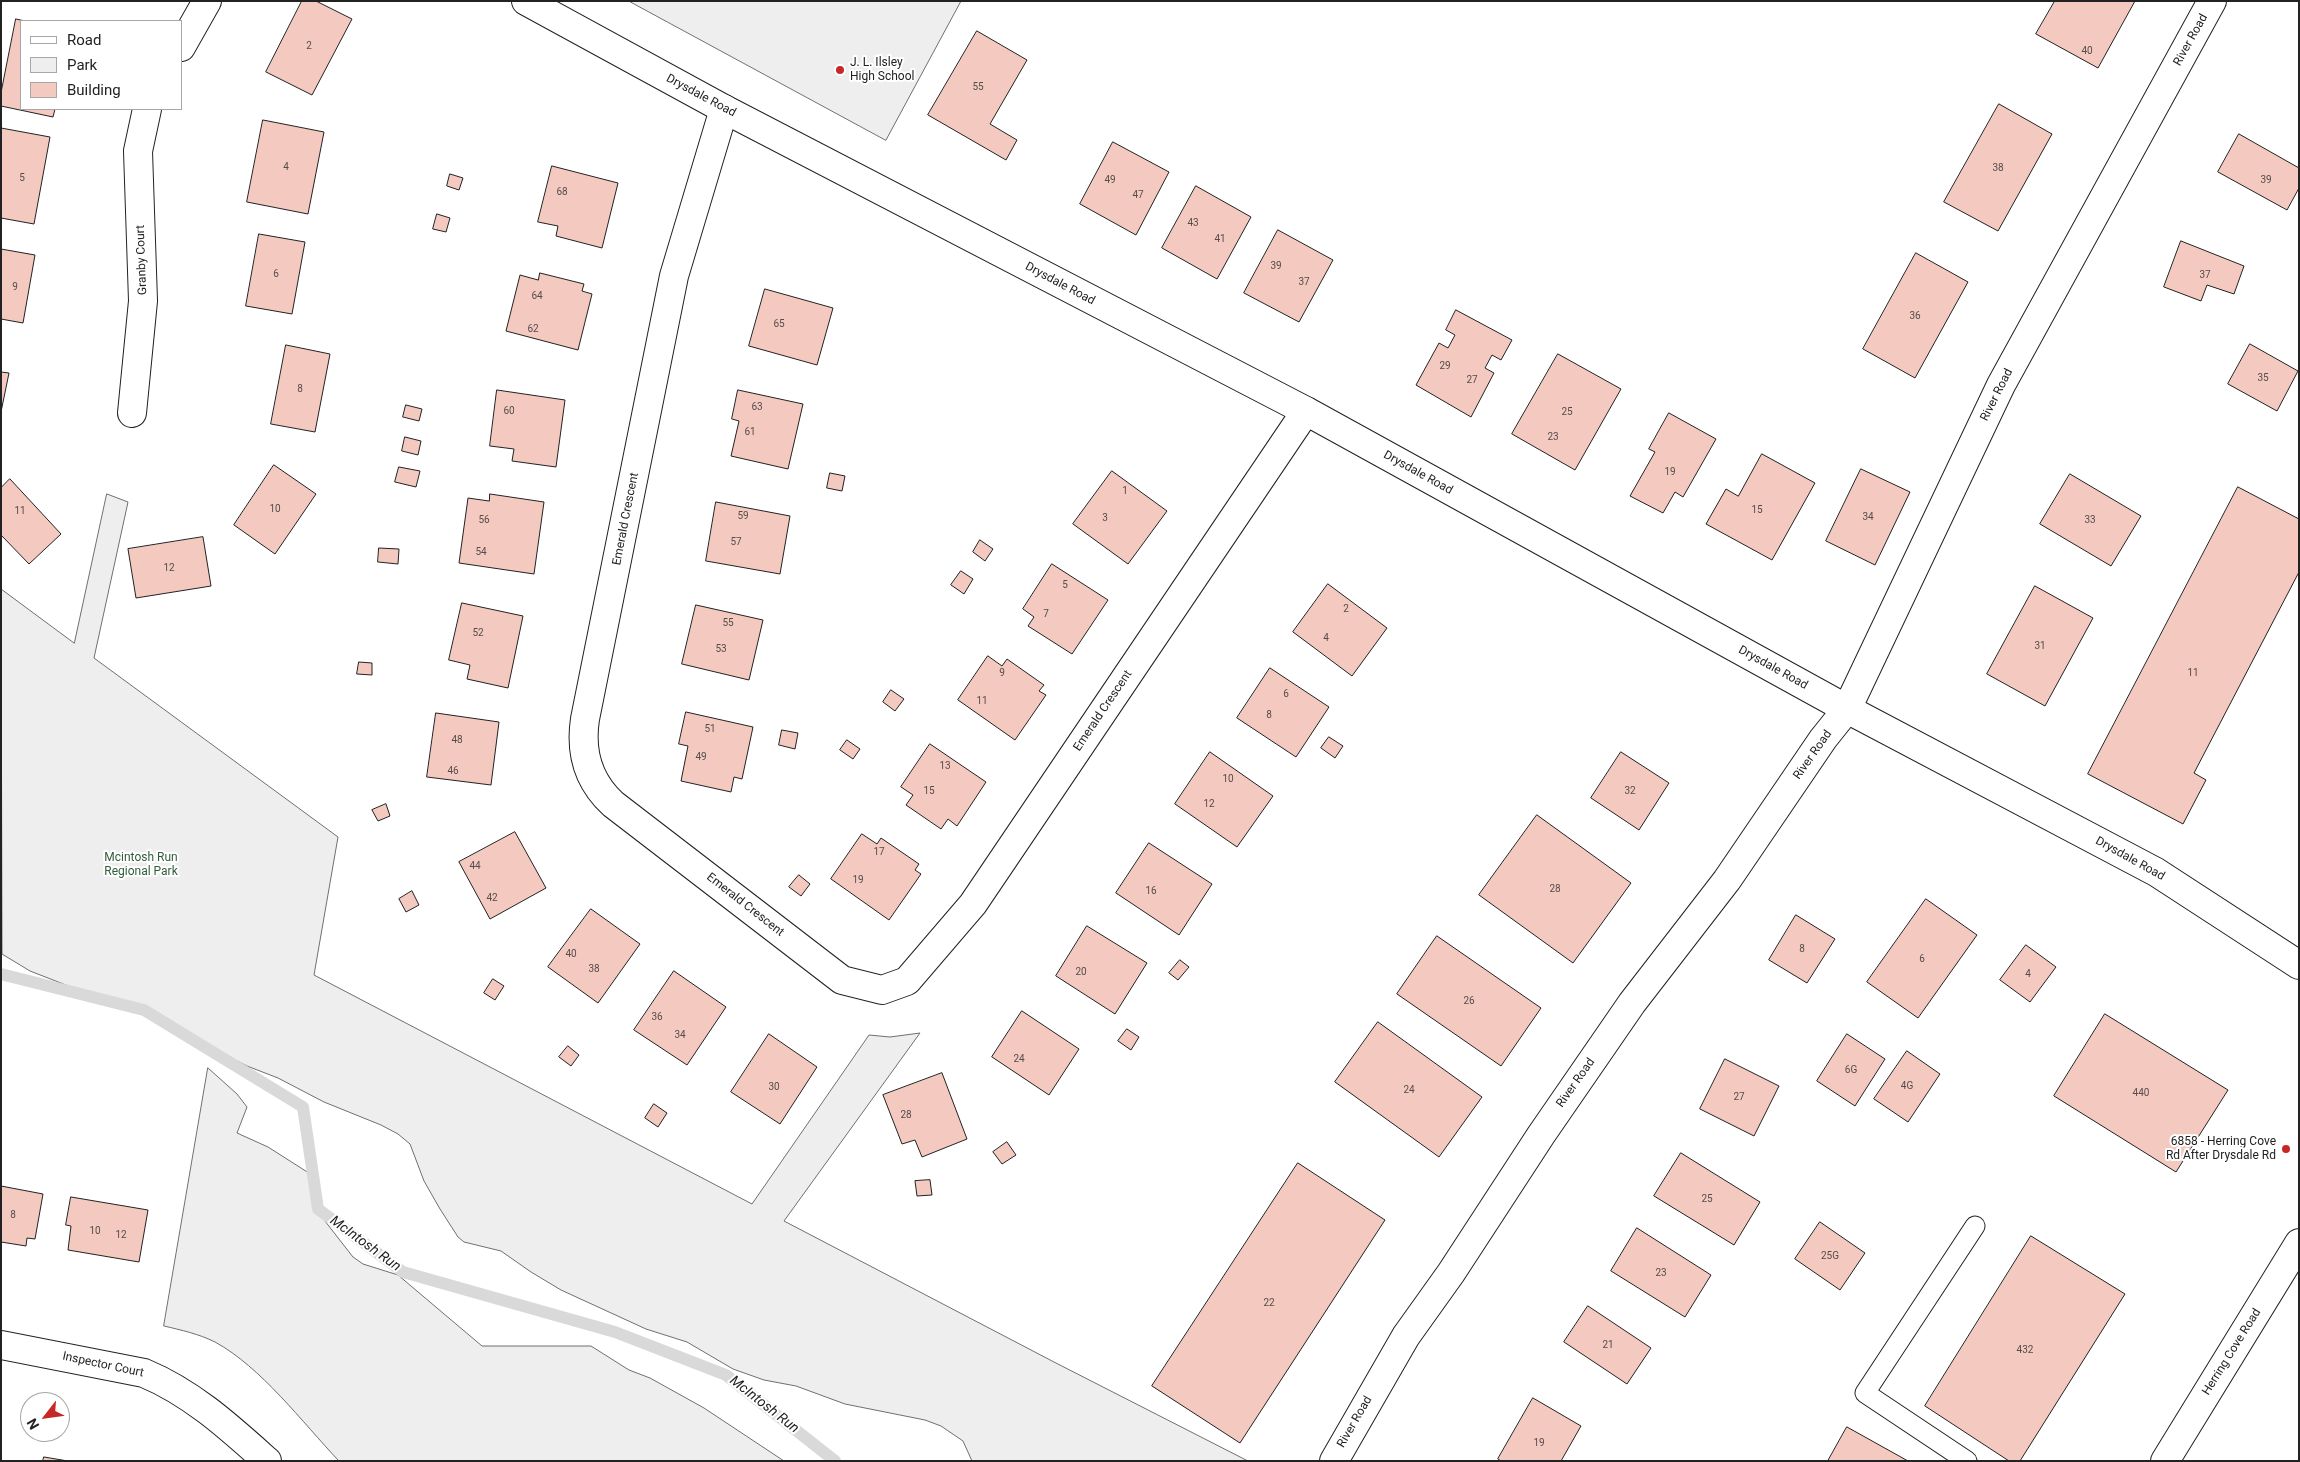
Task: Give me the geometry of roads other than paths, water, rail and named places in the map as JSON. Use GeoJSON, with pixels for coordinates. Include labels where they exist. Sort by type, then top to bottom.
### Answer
{"type":"FeatureCollection","features":[{"type":"Feature","properties":{"kind":"street"},"geometry":{"type":"LineString","coordinates":[[182,45],[207,1]]}},
{"type":"Feature","properties":{"kind":"street","name":"Drysdale Road"},"geometry":{"type":"LineString","coordinates":[[526,1],[724,109],[1306,411],[1847,709],[2156,872],[2299,965]]}},
{"type":"Feature","properties":{"kind":"street","name":"River Road"},"geometry":{"type":"LineString","coordinates":[[1334,1461],[1406,1336],[1451,1273],[1541,1135],[1632,1003],[1727,880],[1823,738],[1847,709],[2001,385],[2212,1]]}},
{"type":"Feature","properties":{"kind":"street","name":"Emerald Crescent"},"geometry":{"type":"LineString","coordinates":[[724,109],[674,276],[585,719],[583,750],[591,776],[612,804],[842,980],[882,990],[907,981],[941,943],[978,896],[1306,411]]}},
{"type":"Feature","properties":{"kind":"street","name":"Granby Court"},"geometry":{"type":"LineString","coordinates":[[132,413],[143,301],[138,151],[147,110]]}},
{"type":"Feature","properties":{"kind":"street","name":"Herring Cove Road"},"geometry":{"type":"LineString","coordinates":[[2165,1461],[2299,1243]]}},
{"type":"Feature","properties":{"kind":"street","name":"Inspector Court"},"geometry":{"type":"LineString","coordinates":[[1,1344],[144,1373],[164,1382],[204,1407],[267,1461]]}},
{"type":"Feature","properties":{"kind":"lane"},"geometry":{"type":"LineString","coordinates":[[1967,1461],[1865,1393],[1976,1226]]}},
{"type":"Feature","properties":{"kind":"waterway","name":"McIntosh Run"},"geometry":{"type":"LineString","coordinates":[[1,974],[144,1010],[303,1107],[318,1209],[403,1272],[615,1332],[726,1375],[835,1461]]}},
{"type":"Feature","properties":{"kind":"place","name":"J. L. Ilsley High School"},"geometry":{"type":"Point","coordinates":[840,70]}},
{"type":"Feature","properties":{"kind":"place","name":"6858 - Herring Cove Rd After Drysdale Rd"},"geometry":{"type":"Point","coordinates":[2286,1149]}},
{"type":"Feature","properties":{"kind":"park label","name":"Mcintosh Run Regional Park"},"geometry":{"type":"Point","coordinates":[141,865]}}]}
